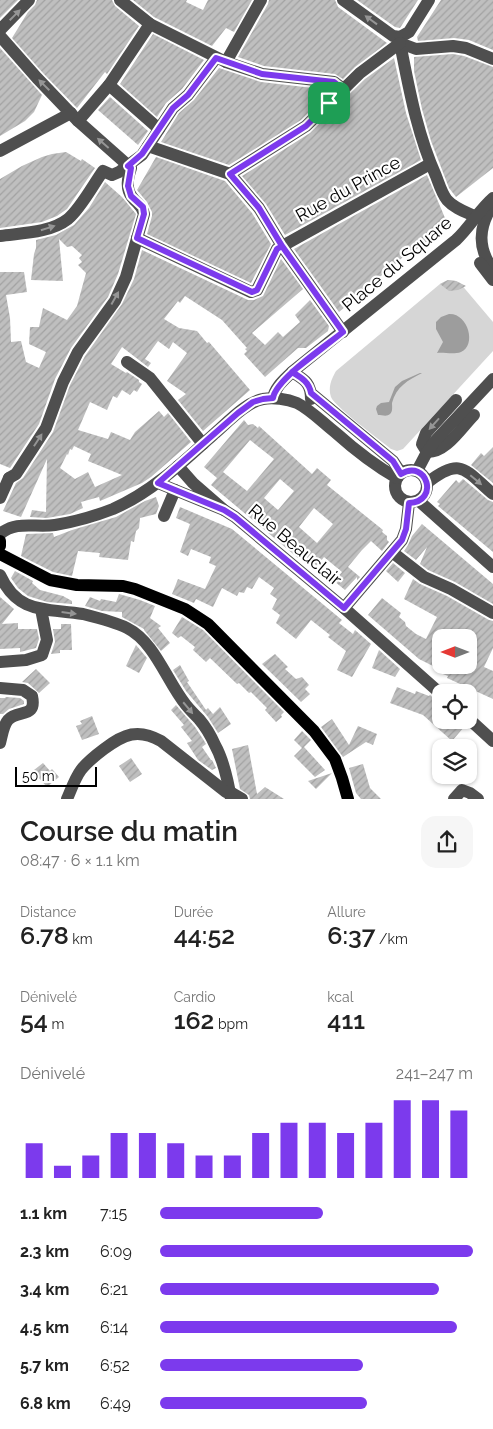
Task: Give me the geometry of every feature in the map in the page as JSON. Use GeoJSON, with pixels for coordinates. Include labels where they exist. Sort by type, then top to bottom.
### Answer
{"type":"FeatureCollection","features":[{"type":"Feature","properties":{"kind":"main road"},"geometry":{"type":"LineString","coordinates":[[0,540],[0,546]]}},
{"type":"Feature","properties":{"kind":"main road"},"geometry":{"type":"LineString","coordinates":[[0,554],[50,580],[77,585],[123,586],[186,609],[200,618],[314,731],[335,759],[348,799]]}},
{"type":"Feature","properties":{"kind":"street"},"geometry":{"type":"LineString","coordinates":[[0,30],[30,0]]}},
{"type":"Feature","properties":{"kind":"street"},"geometry":{"type":"LineString","coordinates":[[120,0],[150,24],[221,60],[262,74],[334,82],[343,89]]}},
{"type":"Feature","properties":{"kind":"street"},"geometry":{"type":"LineString","coordinates":[[0,236],[36,232],[60,224],[74,212],[103,171],[112,174],[119,172],[142,154],[173,108],[221,60],[261,0]]}},
{"type":"Feature","properties":{"kind":"street"},"geometry":{"type":"LineString","coordinates":[[343,0],[416,50],[453,46],[466,48],[493,59]]}},
{"type":"Feature","properties":{"kind":"street"},"geometry":{"type":"LineString","coordinates":[[230,174],[306,126],[360,73],[409,32],[429,0]]}},
{"type":"Feature","properties":{"kind":"street"},"geometry":{"type":"LineString","coordinates":[[0,151],[74,117],[109,85],[150,24]]}},
{"type":"Feature","properties":{"kind":"street"},"geometry":{"type":"LineString","coordinates":[[0,36],[36,78],[74,117],[131,168],[128,186],[131,196],[143,207],[144,214],[126,277],[115,301],[78,352],[62,382],[46,428],[16,474],[4,476],[0,498]]}},
{"type":"Feature","properties":{"kind":"street"},"geometry":{"type":"LineString","coordinates":[[400,40],[414,110],[430,164],[446,199],[455,208],[477,217],[474,247],[478,260],[493,280]]}},
{"type":"Feature","properties":{"kind":"street"},"geometry":{"type":"LineString","coordinates":[[109,85],[159,129]]}},
{"type":"Feature","properties":{"kind":"street"},"geometry":{"type":"LineString","coordinates":[[148,146],[230,174],[259,208],[282,246],[343,332]]}},
{"type":"Feature","properties":{"kind":"street","name":"Rue du Prince"},"geometry":{"type":"LineString","coordinates":[[282,246],[430,164]]}},
{"type":"Feature","properties":{"kind":"street","name":"Place du Square"},"geometry":{"type":"LineString","coordinates":[[273,398],[274,393],[292,372],[466,232],[493,198]]}},
{"type":"Feature","properties":{"kind":"street"},"geometry":{"type":"LineString","coordinates":[[493,204],[482,227],[481,240],[486,260],[493,267]]}},
{"type":"Feature","properties":{"kind":"street"},"geometry":{"type":"LineString","coordinates":[[137,238],[252,292],[257,290],[277,249],[282,246]]}},
{"type":"Feature","properties":{"kind":"street"},"geometry":{"type":"LineString","coordinates":[[127,362],[150,378],[204,444]]}},
{"type":"Feature","properties":{"kind":"street"},"geometry":{"type":"LineString","coordinates":[[292,372],[310,386],[311,398],[308,409]]}},
{"type":"Feature","properties":{"kind":"street"},"geometry":{"type":"LineString","coordinates":[[417,471],[427,452],[493,379]]}},
{"type":"Feature","properties":{"kind":"street"},"geometry":{"type":"LineString","coordinates":[[311,393],[393,461],[399,476],[395,488],[396,494],[404,501],[414,502],[493,567]]}},
{"type":"Feature","properties":{"kind":"street"},"geometry":{"type":"LineString","coordinates":[[0,534],[8,528],[16,526],[52,525],[86,518],[114,508],[142,494],[158,483],[238,413],[253,402],[263,399],[273,398],[296,403],[308,409],[366,458],[399,476]]}},
{"type":"Feature","properties":{"kind":"street"},"geometry":{"type":"LineString","coordinates":[[427,452],[422,444],[426,433],[456,400]]}},
{"type":"Feature","properties":{"kind":"street"},"geometry":{"type":"LineString","coordinates":[[427,452],[434,452],[443,448],[474,415]]}},
{"type":"Feature","properties":{"kind":"street","name":"Rue Beauclair"},"geometry":{"type":"LineString","coordinates":[[178,466],[193,483],[224,510],[235,517],[344,608],[432,686]]}},
{"type":"Feature","properties":{"kind":"street"},"geometry":{"type":"LineString","coordinates":[[427,483],[440,472],[455,467],[463,469],[493,494]]}},
{"type":"Feature","properties":{"kind":"street"},"geometry":{"type":"LineString","coordinates":[[344,608],[402,540],[414,502],[426,493],[427,483],[422,474],[409,470],[399,476]]}},
{"type":"Feature","properties":{"kind":"street","name":"Rue Beauclair"},"geometry":{"type":"LineString","coordinates":[[158,483],[224,510]]}},
{"type":"Feature","properties":{"kind":"street"},"geometry":{"type":"LineString","coordinates":[[164,516],[175,490]]}},
{"type":"Feature","properties":{"kind":"street"},"geometry":{"type":"LineString","coordinates":[[392,552],[424,577],[451,589],[493,613]]}},
{"type":"Feature","properties":{"kind":"street"},"geometry":{"type":"LineString","coordinates":[[0,575],[6,587],[23,603],[41,609],[84,614],[125,627],[134,632],[155,655],[186,705],[200,721],[216,745],[221,756],[231,796]]}},
{"type":"Feature","properties":{"kind":"street"},"geometry":{"type":"LineString","coordinates":[[0,662],[26,660],[42,655],[47,640],[41,609]]}},
{"type":"Feature","properties":{"kind":"street"},"geometry":{"type":"LineString","coordinates":[[0,688],[23,690],[32,696],[34,704],[31,710],[10,718],[3,724],[0,743]]}},
{"type":"Feature","properties":{"kind":"street"},"geometry":{"type":"LineString","coordinates":[[477,726],[493,741]]}},
{"type":"Feature","properties":{"kind":"street"},"geometry":{"type":"LineString","coordinates":[[67,799],[80,772],[91,759],[116,740],[129,734],[152,736],[162,741],[231,796],[242,799]]}},
{"type":"Feature","properties":{"kind":"street"},"geometry":{"type":"LineString","coordinates":[[454,799],[462,790],[478,799]]}},
{"type":"Feature","properties":{"kind":"shaded area"},"geometry":{"type":"Polygon","coordinates":[[[448,280],[460,283],[493,322],[493,351],[403,449],[397,451],[391,449],[334,402],[330,390],[333,377],[336,371],[440,284],[448,280]]]}},
{"type":"Feature","properties":{"kind":"shaded area"},"geometry":{"type":"Polygon","coordinates":[[[449,314],[456,315],[465,324],[468,330],[469,343],[461,352],[437,353],[443,342],[436,329],[436,322],[441,317],[449,314]]]}},
{"type":"Feature","properties":{"kind":"shaded area"},"geometry":{"type":"Polygon","coordinates":[[[422,373],[407,381],[396,393],[391,413],[378,415],[377,406],[381,403],[389,402],[395,387],[402,381],[422,373]]]}},
{"type":"Feature","properties":{"kind":"building"},"geometry":{"type":"Polygon","coordinates":[[[0,0],[18,0],[0,18],[0,0]]]}},
{"type":"Feature","properties":{"kind":"building"},"geometry":{"type":"Polygon","coordinates":[[[37,0],[112,0],[115,6],[139,26],[107,74],[105,72],[77,108],[12,38],[37,0]]]}},
{"type":"Feature","properties":{"kind":"building"},"geometry":{"type":"Polygon","coordinates":[[[133,0],[187,0],[186,2],[203,10],[208,0],[252,0],[234,32],[226,28],[212,46],[154,17],[133,0]]]}},
{"type":"Feature","properties":{"kind":"building"},"geometry":{"type":"Polygon","coordinates":[[[269,0],[335,0],[338,7],[387,43],[355,67],[343,79],[335,74],[264,66],[238,57],[269,0]]]}},
{"type":"Feature","properties":{"kind":"building"},"geometry":{"type":"Polygon","coordinates":[[[357,0],[418,0],[400,28],[395,27],[357,0]]]}},
{"type":"Feature","properties":{"kind":"building"},"geometry":{"type":"Polygon","coordinates":[[[441,0],[493,0],[493,50],[469,40],[454,38],[418,41],[417,37],[441,0]]]}},
{"type":"Feature","properties":{"kind":"building"},"geometry":{"type":"Polygon","coordinates":[[[153,34],[204,60],[182,89],[166,103],[157,117],[120,84],[153,34]]]}},
{"type":"Feature","properties":{"kind":"building"},"geometry":{"type":"Polygon","coordinates":[[[0,48],[42,95],[34,112],[25,121],[0,136],[0,48]]]}},
{"type":"Feature","properties":{"kind":"building"},"geometry":{"type":"Polygon","coordinates":[[[453,54],[493,67],[493,168],[456,197],[449,188],[431,141],[414,71],[414,57],[453,54]]]}},
{"type":"Feature","properties":{"kind":"building"},"geometry":{"type":"Polygon","coordinates":[[[394,58],[406,113],[421,160],[285,235],[266,204],[242,176],[310,133],[365,79],[394,58]]]}},
{"type":"Feature","properties":{"kind":"building"},"geometry":{"type":"Polygon","coordinates":[[[219,68],[261,82],[331,90],[301,120],[229,165],[161,142],[179,113],[194,100],[219,68]]]}},
{"type":"Feature","properties":{"kind":"building"},"geometry":{"type":"Polygon","coordinates":[[[110,97],[148,131],[138,145],[98,110],[110,97]]]}},
{"type":"Feature","properties":{"kind":"building"},"geometry":{"type":"Polygon","coordinates":[[[66,152],[81,161],[82,159],[95,168],[67,209],[57,216],[42,222],[0,228],[0,179],[42,157],[66,152]]]}},
{"type":"Feature","properties":{"kind":"building"},"geometry":{"type":"Polygon","coordinates":[[[156,157],[225,181],[252,213],[271,244],[251,283],[147,234],[152,212],[147,202],[137,190],[156,157]]]}},
{"type":"Feature","properties":{"kind":"building"},"geometry":{"type":"Polygon","coordinates":[[[427,175],[445,218],[444,222],[427,237],[429,240],[411,253],[410,251],[339,312],[294,249],[427,175]]]}},
{"type":"Feature","properties":{"kind":"building"},"geometry":{"type":"Polygon","coordinates":[[[105,182],[122,197],[136,214],[118,274],[108,297],[71,348],[55,379],[39,424],[10,468],[0,464],[0,272],[24,272],[27,292],[6,295],[10,318],[11,342],[21,341],[26,362],[39,368],[46,352],[29,344],[30,327],[39,327],[43,308],[67,320],[77,306],[86,273],[78,265],[82,262],[79,258],[82,255],[72,246],[67,247],[59,239],[63,281],[31,280],[36,240],[56,235],[74,225],[89,208],[105,182]]]}},
{"type":"Feature","properties":{"kind":"building"},"geometry":{"type":"Polygon","coordinates":[[[142,250],[248,300],[254,300],[263,296],[281,259],[303,289],[252,333],[265,345],[278,332],[283,337],[300,322],[295,315],[310,300],[329,326],[328,331],[306,348],[298,348],[265,377],[244,354],[247,348],[222,320],[185,296],[180,303],[178,301],[164,319],[179,328],[197,331],[207,343],[209,342],[250,390],[203,431],[178,400],[186,394],[167,381],[187,353],[173,342],[169,349],[158,341],[145,359],[151,363],[148,367],[122,347],[111,364],[127,372],[142,384],[137,392],[134,390],[130,395],[122,390],[117,398],[113,396],[107,410],[90,402],[78,430],[108,439],[111,432],[130,440],[135,432],[159,411],[164,417],[168,413],[191,442],[142,483],[100,501],[99,497],[81,502],[83,508],[70,514],[47,518],[30,517],[32,510],[46,512],[47,459],[21,517],[3,511],[16,483],[23,478],[53,432],[70,385],[85,356],[122,304],[134,279],[142,250]],[[74,446],[72,450],[70,449],[60,468],[75,479],[88,472],[95,487],[122,475],[88,461],[91,454],[74,446]]]}},
{"type":"Feature","properties":{"kind":"building"},"geometry":{"type":"Polygon","coordinates":[[[448,280],[456,281],[466,286],[458,290],[449,291],[440,284],[448,280]]]}},
{"type":"Feature","properties":{"kind":"building"},"geometry":{"type":"Polygon","coordinates":[[[244,420],[248,425],[253,424],[258,428],[259,426],[312,474],[317,468],[331,480],[327,485],[383,530],[382,532],[387,536],[389,542],[382,551],[371,541],[362,550],[348,567],[360,577],[357,580],[357,577],[345,590],[334,581],[342,572],[324,557],[317,566],[302,553],[298,558],[211,485],[217,478],[204,467],[244,420]],[[250,440],[223,472],[247,491],[274,459],[250,440]],[[280,479],[264,498],[278,510],[294,491],[280,479]],[[314,508],[299,527],[317,543],[333,524],[314,508]]]}},
{"type":"Feature","properties":{"kind":"building"},"geometry":{"type":"Polygon","coordinates":[[[493,447],[493,483],[471,465],[481,453],[484,456],[493,447]]]}},
{"type":"Feature","properties":{"kind":"building"},"geometry":{"type":"Polygon","coordinates":[[[463,479],[493,502],[493,552],[438,506],[440,504],[437,502],[456,480],[459,483],[463,479]]]}},
{"type":"Feature","properties":{"kind":"building"},"geometry":{"type":"Polygon","coordinates":[[[156,497],[159,506],[156,514],[140,518],[134,542],[131,541],[128,560],[99,557],[100,553],[78,551],[72,576],[53,572],[21,556],[26,534],[53,533],[54,537],[116,517],[156,497]]]}},
{"type":"Feature","properties":{"kind":"building"},"geometry":{"type":"Polygon","coordinates":[[[180,507],[232,529],[342,620],[339,623],[353,634],[355,630],[371,644],[352,677],[337,670],[346,651],[311,620],[296,639],[276,623],[280,615],[272,609],[277,599],[270,594],[274,588],[259,577],[252,589],[247,587],[244,593],[239,592],[237,596],[222,588],[213,607],[196,599],[194,603],[172,594],[178,579],[205,589],[216,566],[209,563],[211,557],[191,549],[188,556],[180,552],[190,524],[176,518],[180,507]]]}},
{"type":"Feature","properties":{"kind":"building"},"geometry":{"type":"Polygon","coordinates":[[[422,524],[493,584],[493,604],[420,564],[427,547],[416,560],[404,551],[412,536],[422,524]]]}},
{"type":"Feature","properties":{"kind":"building"},"geometry":{"type":"Polygon","coordinates":[[[393,563],[405,573],[398,582],[386,571],[393,563]]]}},
{"type":"Feature","properties":{"kind":"building"},"geometry":{"type":"Polygon","coordinates":[[[15,571],[33,581],[32,583],[40,590],[63,596],[72,601],[72,604],[47,602],[28,596],[18,588],[11,578],[15,571]]]}},
{"type":"Feature","properties":{"kind":"building"},"geometry":{"type":"Polygon","coordinates":[[[413,579],[493,621],[493,648],[484,667],[493,671],[493,699],[477,692],[477,684],[460,684],[443,674],[478,674],[478,629],[432,629],[432,666],[419,659],[368,615],[382,598],[401,613],[399,617],[405,622],[406,626],[426,639],[437,617],[404,599],[413,579]]]}},
{"type":"Feature","properties":{"kind":"building"},"geometry":{"type":"Polygon","coordinates":[[[119,594],[155,606],[150,618],[161,626],[158,628],[170,643],[161,651],[144,629],[122,617],[122,612],[102,611],[85,606],[90,597],[100,601],[101,599],[116,602],[119,594]]]}},
{"type":"Feature","properties":{"kind":"building"},"geometry":{"type":"Polygon","coordinates":[[[0,597],[14,609],[2,624],[18,623],[18,629],[37,629],[39,639],[36,648],[20,652],[20,648],[0,649],[0,597]]]}},
{"type":"Feature","properties":{"kind":"building"},"geometry":{"type":"Polygon","coordinates":[[[182,617],[203,630],[284,712],[281,715],[282,717],[276,722],[265,710],[267,708],[251,692],[249,693],[239,683],[237,684],[210,658],[206,662],[193,650],[195,647],[181,636],[178,638],[172,633],[182,617]]]}},
{"type":"Feature","properties":{"kind":"building"},"geometry":{"type":"Polygon","coordinates":[[[61,624],[71,624],[72,650],[60,650],[60,653],[51,654],[55,642],[53,629],[61,629],[61,624]]]}},
{"type":"Feature","properties":{"kind":"building"},"geometry":{"type":"Polygon","coordinates":[[[136,645],[147,658],[139,673],[126,666],[136,645]]]}},
{"type":"Feature","properties":{"kind":"building"},"geometry":{"type":"Polygon","coordinates":[[[379,650],[400,669],[395,677],[372,668],[379,650]]]}},
{"type":"Feature","properties":{"kind":"building"},"geometry":{"type":"Polygon","coordinates":[[[275,654],[288,667],[285,669],[296,679],[302,677],[309,685],[305,689],[310,694],[301,702],[262,664],[275,654]]]}},
{"type":"Feature","properties":{"kind":"building"},"geometry":{"type":"Polygon","coordinates":[[[180,665],[189,681],[187,682],[206,710],[208,708],[213,714],[220,707],[231,724],[218,733],[208,717],[186,691],[173,670],[180,665]]]}},
{"type":"Feature","properties":{"kind":"building"},"geometry":{"type":"Polygon","coordinates":[[[36,669],[50,683],[39,693],[28,683],[22,682],[36,669]]]}},
{"type":"Feature","properties":{"kind":"building"},"geometry":{"type":"Polygon","coordinates":[[[397,687],[415,694],[416,691],[430,695],[432,697],[432,723],[423,715],[390,703],[397,687]]]}},
{"type":"Feature","properties":{"kind":"building"},"geometry":{"type":"Polygon","coordinates":[[[0,698],[20,698],[24,701],[24,704],[0,714],[0,698]]]}},
{"type":"Feature","properties":{"kind":"building"},"geometry":{"type":"Polygon","coordinates":[[[176,705],[203,739],[206,744],[202,747],[216,768],[212,770],[198,760],[187,743],[192,741],[181,727],[184,725],[171,710],[176,705]]]}},
{"type":"Feature","properties":{"kind":"building"},"geometry":{"type":"Polygon","coordinates":[[[92,716],[99,734],[82,740],[76,726],[82,724],[80,721],[92,716]]]}},
{"type":"Feature","properties":{"kind":"building"},"geometry":{"type":"Polygon","coordinates":[[[332,719],[349,745],[358,726],[377,734],[373,745],[366,742],[343,757],[321,727],[332,719]]]}},
{"type":"Feature","properties":{"kind":"building"},"geometry":{"type":"Polygon","coordinates":[[[439,729],[462,729],[454,739],[450,739],[439,729]]]}},
{"type":"Feature","properties":{"kind":"building"},"geometry":{"type":"Polygon","coordinates":[[[302,731],[311,740],[304,747],[325,770],[315,777],[294,756],[302,748],[294,740],[302,731]]]}},
{"type":"Feature","properties":{"kind":"building"},"geometry":{"type":"Polygon","coordinates":[[[248,745],[257,794],[265,787],[284,799],[250,799],[249,795],[240,789],[232,749],[248,745]]]}},
{"type":"Feature","properties":{"kind":"building"},"geometry":{"type":"Polygon","coordinates":[[[131,758],[142,774],[130,782],[119,766],[131,758]]]}},
{"type":"Feature","properties":{"kind":"building"},"geometry":{"type":"Polygon","coordinates":[[[43,763],[59,777],[47,787],[34,770],[43,763]]]}},
{"type":"Feature","properties":{"kind":"building"},"geometry":{"type":"Polygon","coordinates":[[[363,764],[370,788],[381,799],[361,799],[356,793],[349,768],[363,764]]]}},
{"type":"Feature","properties":{"kind":"building"},"geometry":{"type":"Polygon","coordinates":[[[332,773],[316,789],[308,781],[332,773]]]}},
{"type":"Feature","properties":{"kind":"route"},"geometry":{"type":"LineString","coordinates":[[329,103],[306,126],[230,174],[259,208],[282,246],[343,332],[292,372],[281,383],[273,398],[253,402],[238,413],[158,483],[224,510],[235,517],[344,608],[402,540],[406,529],[409,503],[419,501],[426,493],[427,483],[425,478],[422,474],[413,470],[404,471],[401,474],[393,461],[311,393],[310,386],[292,372],[310,358],[343,332],[312,289],[282,246],[277,249],[257,290],[252,292],[137,238],[144,214],[143,207],[131,196],[128,186],[131,168],[128,166],[142,154],[173,108],[188,95],[216,58],[262,74],[334,82],[343,89],[329,103]]}}]}
